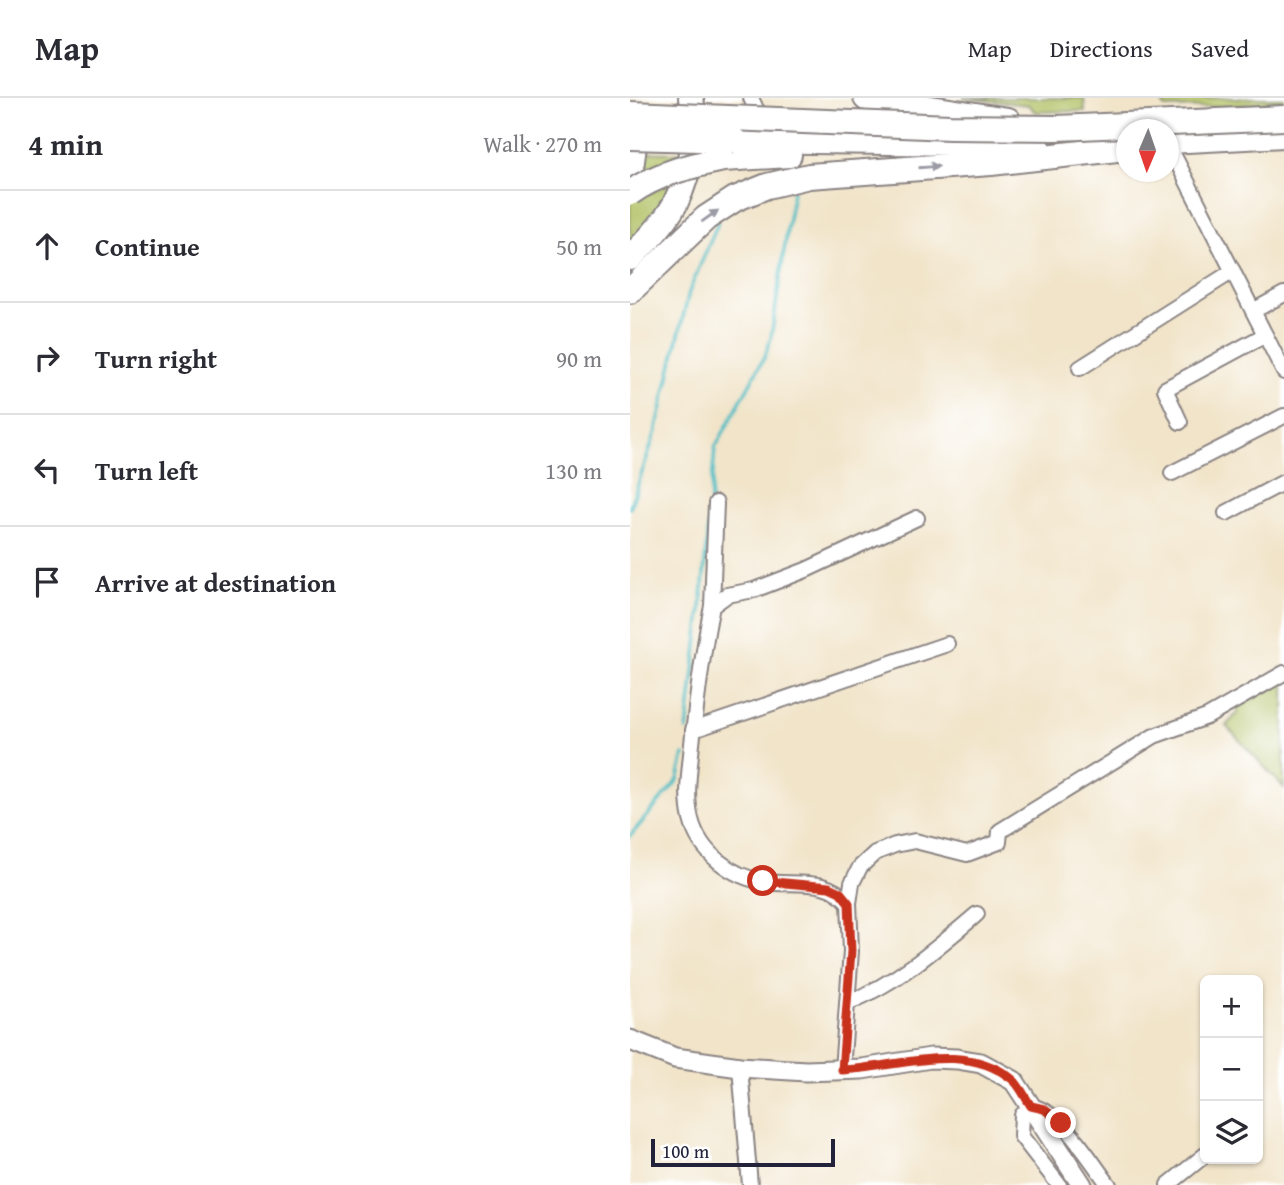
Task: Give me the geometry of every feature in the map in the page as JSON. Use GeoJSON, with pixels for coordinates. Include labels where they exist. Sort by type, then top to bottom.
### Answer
{"type":"FeatureCollection","features":[{"type":"Feature","properties":{"kind":"highway"},"geometry":{"type":"LineString","coordinates":[[630,258],[652,236],[674,204],[683,181],[692,146],[691,98]]}},
{"type":"Feature","properties":{"kind":"highway"},"geometry":{"type":"LineString","coordinates":[[870,98],[1057,128]]}},
{"type":"Feature","properties":{"kind":"highway"},"geometry":{"type":"LineString","coordinates":[[630,176],[634,146],[630,111],[950,127],[1057,128],[1284,118]]}},
{"type":"Feature","properties":{"kind":"highway"},"geometry":{"type":"LineString","coordinates":[[1179,142],[1284,135]]}},
{"type":"Feature","properties":{"kind":"highway"},"geometry":{"type":"LineString","coordinates":[[630,137],[1056,145],[1116,142]]}},
{"type":"Feature","properties":{"kind":"highway"},"geometry":{"type":"LineString","coordinates":[[630,193],[644,183],[680,168],[723,159],[822,154],[913,143]]}},
{"type":"Feature","properties":{"kind":"highway"},"geometry":{"type":"LineString","coordinates":[[630,290],[706,218],[735,199],[767,186],[799,178],[991,163],[1116,149]]}},
{"type":"Feature","properties":{"kind":"street"},"geometry":{"type":"LineString","coordinates":[[751,98],[766,121],[785,128],[942,136],[1116,135]]}},
{"type":"Feature","properties":{"kind":"street"},"geometry":{"type":"LineString","coordinates":[[1179,132],[1284,125]]}},
{"type":"Feature","properties":{"kind":"street"},"geometry":{"type":"LineString","coordinates":[[1179,165],[1284,372]]}},
{"type":"Feature","properties":{"kind":"street"},"geometry":{"type":"LineString","coordinates":[[1080,368],[1233,271]]}},
{"type":"Feature","properties":{"kind":"street"},"geometry":{"type":"LineString","coordinates":[[1253,311],[1284,294]]}},
{"type":"Feature","properties":{"kind":"street"},"geometry":{"type":"LineString","coordinates":[[1180,422],[1165,388],[1265,335]]}},
{"type":"Feature","properties":{"kind":"street"},"geometry":{"type":"LineString","coordinates":[[1172,473],[1284,416]]}},
{"type":"Feature","properties":{"kind":"street"},"geometry":{"type":"LineString","coordinates":[[1226,513],[1284,482]]}},
{"type":"Feature","properties":{"kind":"street"},"geometry":{"type":"LineString","coordinates":[[716,503],[712,606],[700,663],[688,804],[697,835],[709,852],[724,866],[740,874],[763,881],[829,887],[840,892],[849,903]]}},
{"type":"Feature","properties":{"kind":"street"},"geometry":{"type":"LineString","coordinates":[[712,606],[727,595],[754,590],[806,570],[917,518]]}},
{"type":"Feature","properties":{"kind":"street"},"geometry":{"type":"LineString","coordinates":[[693,730],[947,644]]}},
{"type":"Feature","properties":{"kind":"street"},"geometry":{"type":"LineString","coordinates":[[842,1070],[851,951],[849,903],[852,883],[860,867],[876,853],[915,841],[967,853],[999,842],[1000,831],[1133,748],[1154,736],[1207,717],[1284,673]]}},
{"type":"Feature","properties":{"kind":"street"},"geometry":{"type":"LineString","coordinates":[[847,1003],[872,993],[922,961],[977,914]]}},
{"type":"Feature","properties":{"kind":"street"},"geometry":{"type":"LineString","coordinates":[[630,1040],[675,1058],[740,1067],[842,1070],[931,1058],[981,1063],[1014,1081],[1082,1185]]}},
{"type":"Feature","properties":{"kind":"street"},"geometry":{"type":"LineString","coordinates":[[740,1067],[750,1185]]}},
{"type":"Feature","properties":{"kind":"street"},"geometry":{"type":"LineString","coordinates":[[1031,1106],[1022,1115],[1021,1136],[1059,1185]]}},
{"type":"Feature","properties":{"kind":"street"},"geometry":{"type":"LineString","coordinates":[[1031,1106],[1044,1109],[1061,1123],[1109,1185]]}},
{"type":"Feature","properties":{"kind":"street"},"geometry":{"type":"LineString","coordinates":[[1168,1185],[1200,1159]]}},
{"type":"Feature","properties":{"kind":"green space"},"geometry":{"type":"Polygon","coordinates":[[[963,98],[1084,98],[1085,111],[1035,112],[1029,105],[963,98]]]}},
{"type":"Feature","properties":{"kind":"green space"},"geometry":{"type":"Polygon","coordinates":[[[1284,98],[1284,101],[1220,107],[1165,108],[1160,99],[1284,98]]]}},
{"type":"Feature","properties":{"kind":"green space"},"geometry":{"type":"Polygon","coordinates":[[[630,152],[683,153],[669,194],[630,251],[630,152]]]}},
{"type":"Feature","properties":{"kind":"green space"},"geometry":{"type":"Polygon","coordinates":[[[1284,677],[1284,788],[1226,726],[1238,712],[1236,705],[1284,677]]]}},
{"type":"Feature","properties":{"kind":"waterway"},"geometry":{"type":"LineString","coordinates":[[687,730],[715,448],[765,356],[771,338],[793,191]]}},
{"type":"Feature","properties":{"kind":"waterway"},"geometry":{"type":"LineString","coordinates":[[630,508],[656,431],[689,292],[718,223]]}},
{"type":"Feature","properties":{"kind":"waterway"},"geometry":{"type":"LineString","coordinates":[[630,836],[678,780],[684,755]]}},
{"type":"Feature","properties":{"kind":"route"},"geometry":{"type":"LineString","coordinates":[[763,881],[829,887],[840,892],[849,903],[851,951],[842,1070],[931,1058],[981,1063],[1014,1081],[1031,1106],[1044,1109],[1061,1123]]}}]}
